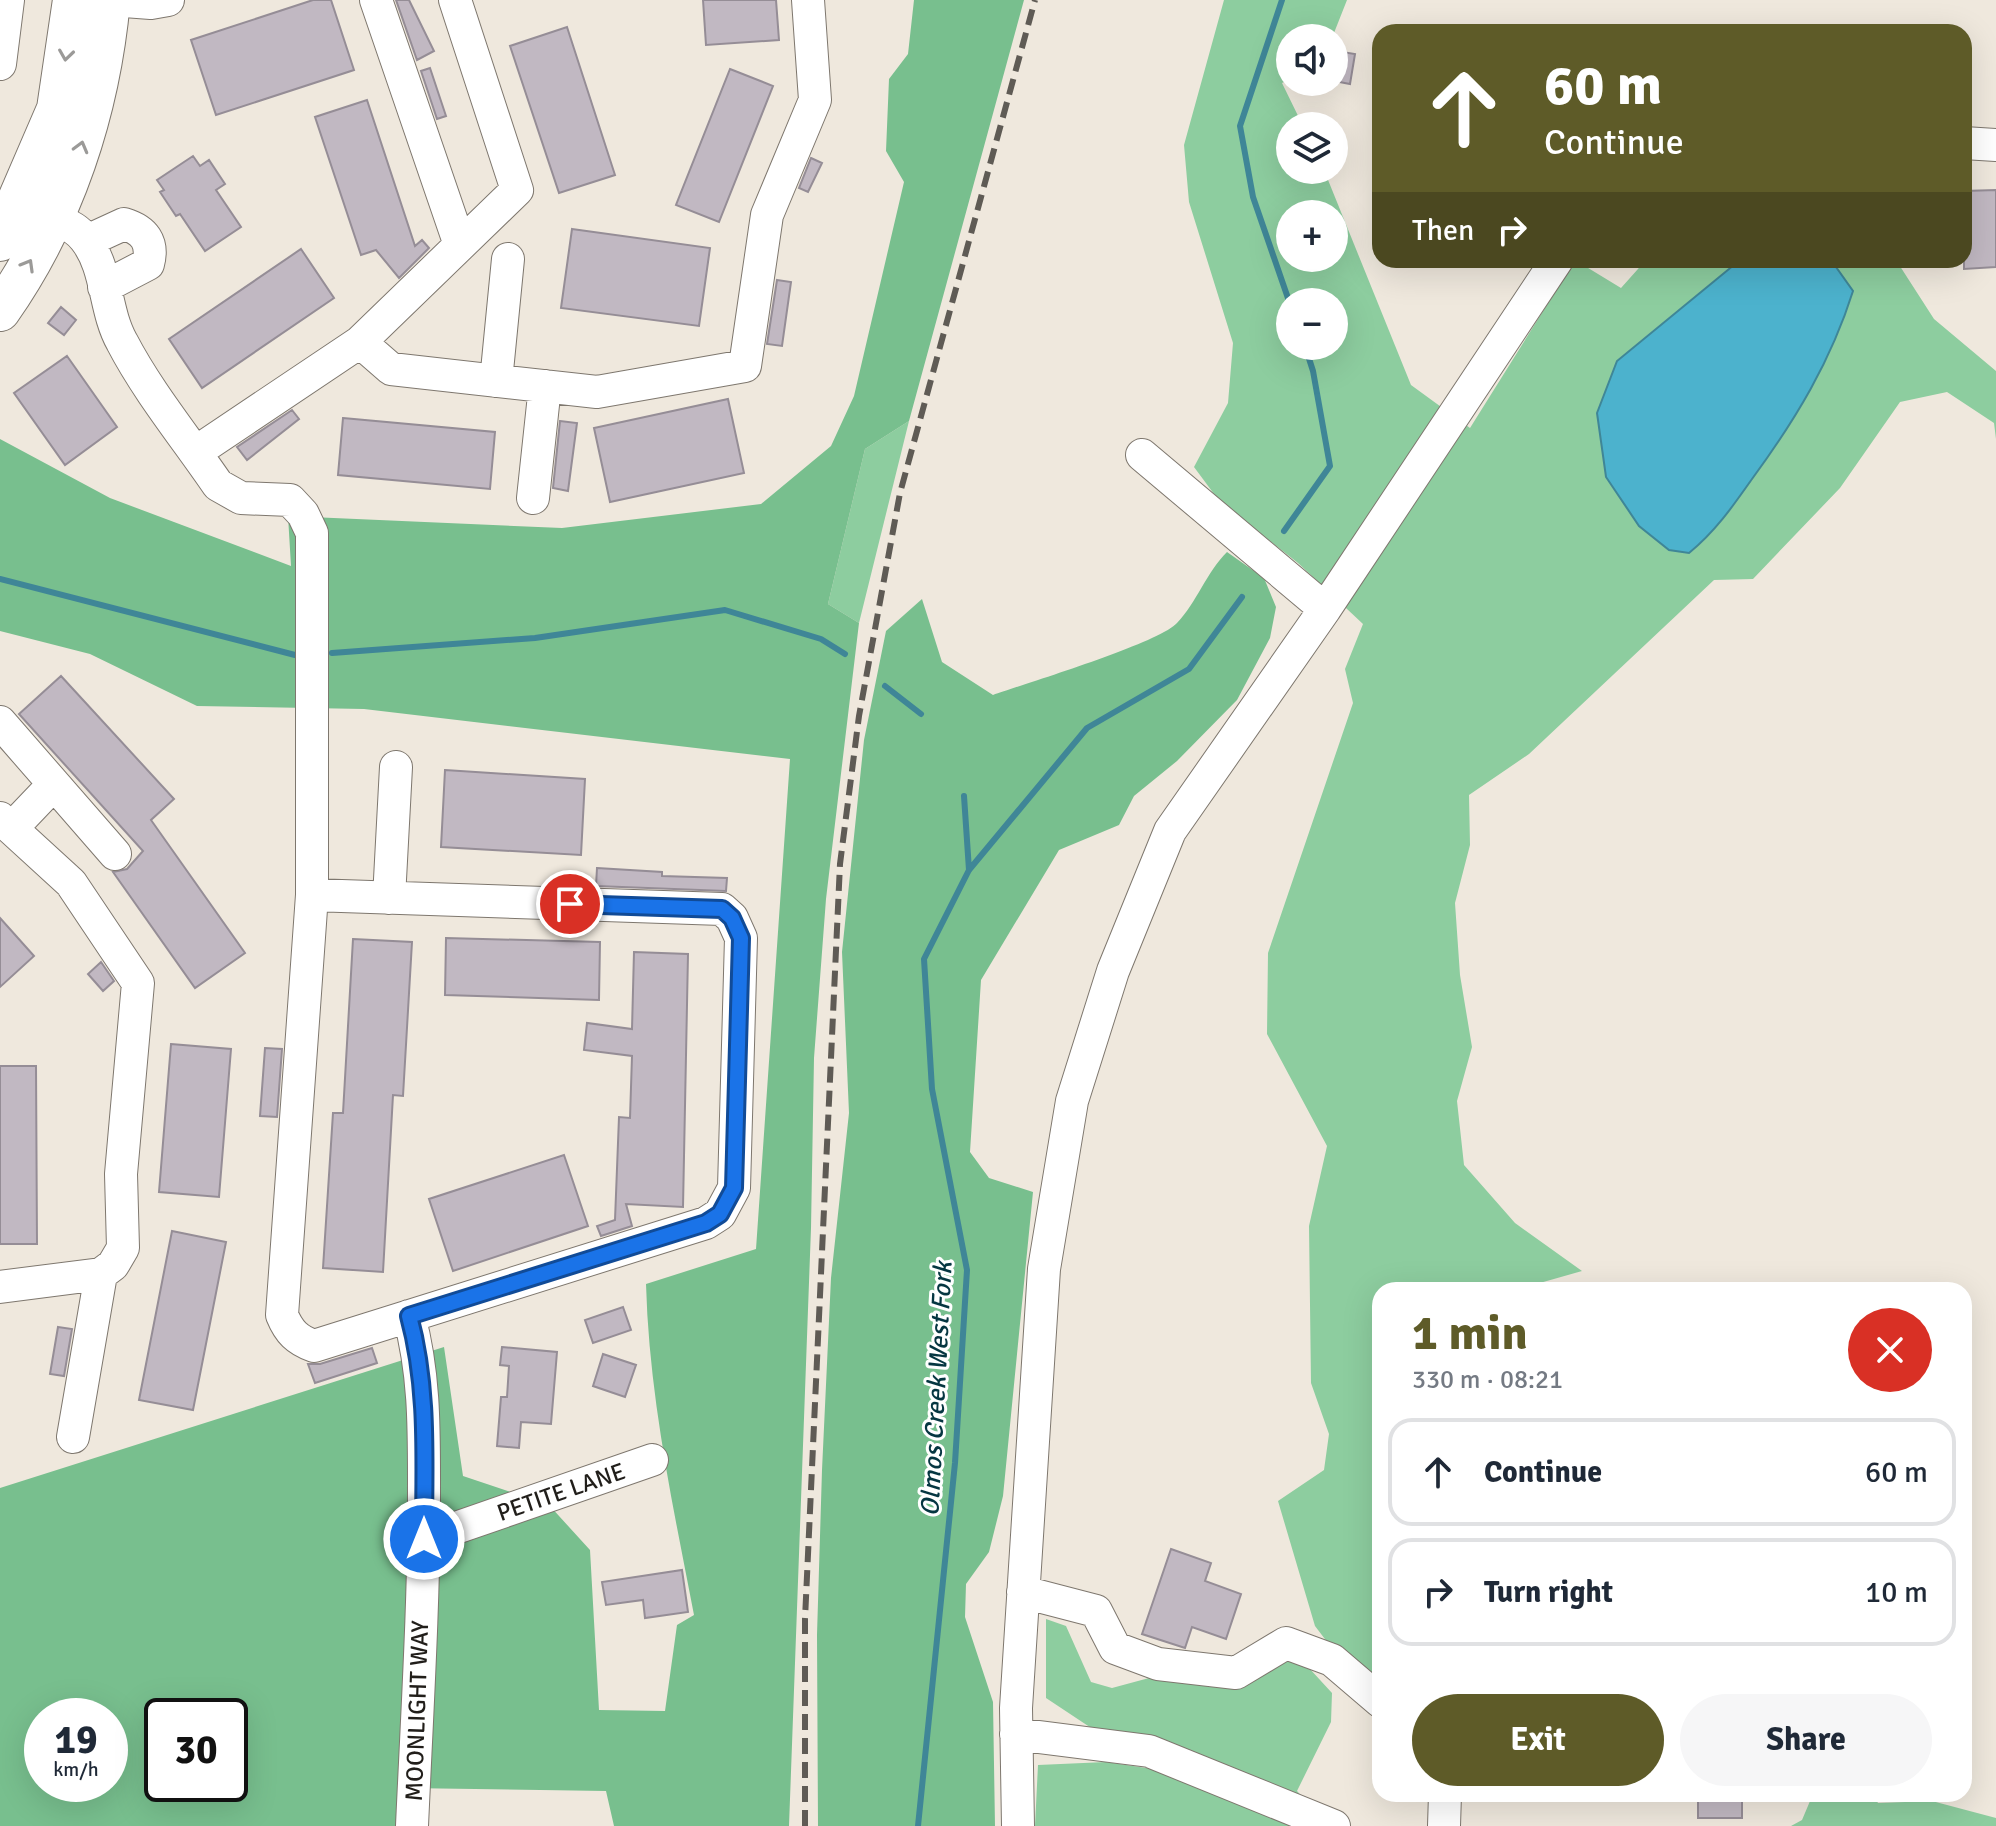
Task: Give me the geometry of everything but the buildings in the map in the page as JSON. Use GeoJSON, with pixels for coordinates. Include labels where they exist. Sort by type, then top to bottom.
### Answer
{"type":"FeatureCollection","features":[{"type":"Feature","properties":{"kind":"main road"},"geometry":{"type":"LineString","coordinates":[[3,229],[13,181],[57,109],[73,0]]}},
{"type":"Feature","properties":{"kind":"main road"},"geometry":{"type":"LineString","coordinates":[[0,311],[70,230],[78,161],[99,83],[111,0]]}},
{"type":"Feature","properties":{"kind":"street"},"geometry":{"type":"LineString","coordinates":[[0,64],[8,0]]}},
{"type":"Feature","properties":{"kind":"street"},"geometry":{"type":"LineString","coordinates":[[111,0],[168,0]]}},
{"type":"Feature","properties":{"kind":"street"},"geometry":{"type":"LineString","coordinates":[[376,0],[460,245]]}},
{"type":"Feature","properties":{"kind":"street"},"geometry":{"type":"LineString","coordinates":[[196,452],[360,342],[517,190],[455,0]]}},
{"type":"Feature","properties":{"kind":"street"},"geometry":{"type":"LineString","coordinates":[[360,342],[391,369],[597,392],[745,366],[767,215],[815,100],[808,0]]}},
{"type":"Feature","properties":{"kind":"street"},"geometry":{"type":"LineString","coordinates":[[1972,144],[1996,145]]}},
{"type":"Feature","properties":{"kind":"street"},"geometry":{"type":"LineString","coordinates":[[13,181],[70,230],[97,260],[109,315],[122,343],[218,485],[229,494],[241,498],[290,500],[303,514],[312,533],[312,895],[282,1315],[288,1330],[302,1342],[314,1346],[706,1223],[720,1214],[734,1188],[741,938],[732,918],[722,909],[312,895]]}},
{"type":"Feature","properties":{"kind":"street"},"geometry":{"type":"LineString","coordinates":[[3,229],[70,230],[124,224],[137,227],[147,238],[151,252],[148,264],[104,287]]}},
{"type":"Feature","properties":{"kind":"street"},"geometry":{"type":"LineString","coordinates":[[496,381],[508,259]]}},
{"type":"Feature","properties":{"kind":"street"},"geometry":{"type":"LineString","coordinates":[[1018,1826],[1016,1734],[1044,1269],[1077,1087],[1113,971],[1170,831],[1325,609],[1552,268]]}},
{"type":"Feature","properties":{"kind":"street"},"geometry":{"type":"LineString","coordinates":[[533,498],[545,386]]}},
{"type":"Feature","properties":{"kind":"street"},"geometry":{"type":"LineString","coordinates":[[1142,455],[1325,609]]}},
{"type":"Feature","properties":{"kind":"street"},"geometry":{"type":"LineString","coordinates":[[0,722],[115,854]]}},
{"type":"Feature","properties":{"kind":"street"},"geometry":{"type":"LineString","coordinates":[[389,898],[396,767]]}},
{"type":"Feature","properties":{"kind":"street"},"geometry":{"type":"LineString","coordinates":[[0,1287],[101,1274],[113,1265],[123,1248],[121,1174],[138,983],[71,883],[6,822],[54,784]]}},
{"type":"Feature","properties":{"kind":"street"},"geometry":{"type":"LineString","coordinates":[[73,1437],[101,1274]]}},
{"type":"Feature","properties":{"kind":"street","name":"MOONLIGHT WAY"},"geometry":{"type":"LineString","coordinates":[[409,1316],[420,1356],[424,1539],[412,1826]]}},
{"type":"Feature","properties":{"kind":"street","name":"PETITE LANE"},"geometry":{"type":"LineString","coordinates":[[424,1539],[652,1460]]}},
{"type":"Feature","properties":{"kind":"street"},"geometry":{"type":"LineString","coordinates":[[1023,1592],[1096,1611],[1115,1648],[1158,1664],[1236,1673],[1286,1643],[1332,1660],[1372,1694]]}},
{"type":"Feature","properties":{"kind":"street"},"geometry":{"type":"LineString","coordinates":[[1016,1734],[1149,1751],[1334,1826]]}},
{"type":"Feature","properties":{"kind":"street"},"geometry":{"type":"LineString","coordinates":[[1444,1826],[1445,1802]]}},
{"type":"Feature","properties":{"kind":"green space"},"geometry":{"type":"Polygon","coordinates":[[[914,0],[1024,0],[909,421],[865,449],[828,604],[859,623],[826,899],[814,1058],[811,1228],[789,1826],[614,1826],[606,1791],[405,1788],[402,1826],[0,1826],[0,1488],[444,1347],[463,1476],[549,1505],[590,1550],[599,1710],[665,1711],[677,1625],[694,1615],[657,1409],[646,1284],[756,1249],[790,759],[364,709],[197,706],[90,654],[0,631],[0,439],[110,498],[291,566],[288,516],[562,528],[761,504],[831,446],[854,396],[904,182],[886,151],[889,79],[908,54],[914,0]]]}},
{"type":"Feature","properties":{"kind":"green space"},"geometry":{"type":"Polygon","coordinates":[[[1224,0],[1347,0],[1338,24],[1276,24],[1276,96],[1288,96],[1296,112],[1276,112],[1276,184],[1330,184],[1336,200],[1276,200],[1276,272],[1348,272],[1348,229],[1411,385],[1470,428],[1570,268],[1588,268],[1621,288],[1639,268],[1901,268],[1934,319],[1996,371],[1996,439],[1994,423],[1947,392],[1900,402],[1840,488],[1753,579],[1714,580],[1529,754],[1469,795],[1470,845],[1455,903],[1460,975],[1472,1047],[1457,1101],[1464,1165],[1515,1223],[1582,1271],[1543,1282],[1372,1282],[1372,1672],[1334,1651],[1315,1626],[1278,1501],[1324,1470],[1329,1434],[1311,1383],[1309,1226],[1327,1146],[1267,1034],[1268,953],[1353,703],[1345,669],[1363,624],[1298,563],[1220,502],[1194,467],[1228,403],[1233,343],[1189,202],[1184,145],[1224,0]]]}},
{"type":"Feature","properties":{"kind":"green space"},"geometry":{"type":"Polygon","coordinates":[[[909,421],[859,623],[828,604],[865,449],[909,421]]]}},
{"type":"Feature","properties":{"kind":"green space"},"geometry":{"type":"Polygon","coordinates":[[[1227,552],[1264,578],[1276,607],[1270,638],[1237,700],[1177,761],[1134,796],[1119,825],[1059,850],[981,980],[970,1152],[989,1178],[1033,1192],[1003,1496],[989,1552],[966,1584],[965,1617],[993,1702],[995,1826],[818,1826],[817,1635],[822,1470],[831,1278],[849,1113],[842,952],[864,740],[886,631],[922,599],[942,662],[993,695],[1120,651],[1165,631],[1184,615],[1227,552]]]}},
{"type":"Feature","properties":{"kind":"green space"},"geometry":{"type":"Polygon","coordinates":[[[1046,1619],[1066,1626],[1091,1682],[1112,1688],[1175,1671],[1252,1676],[1298,1656],[1332,1693],[1331,1722],[1297,1791],[1329,1826],[1035,1826],[1038,1765],[1106,1762],[1153,1769],[1046,1698],[1046,1619]]]}},
{"type":"Feature","properties":{"kind":"green space"},"geometry":{"type":"Polygon","coordinates":[[[1810,1802],[1936,1802],[1996,1818],[1996,1826],[1791,1826],[1802,1820],[1810,1802]]]}},
{"type":"Feature","properties":{"kind":"water"},"geometry":{"type":"Polygon","coordinates":[[[1730,268],[1837,268],[1853,291],[1823,365],[1797,412],[1723,518],[1689,553],[1669,550],[1639,526],[1606,477],[1597,413],[1617,361],[1730,268]]]}},
{"type":"Feature","properties":{"kind":"waterway"},"geometry":{"type":"LineString","coordinates":[[1282,0],[1240,126],[1253,197],[1284,288]]}},
{"type":"Feature","properties":{"kind":"waterway"},"geometry":{"type":"LineString","coordinates":[[1284,531],[1330,466],[1309,360]]}},
{"type":"Feature","properties":{"kind":"waterway"},"geometry":{"type":"LineString","coordinates":[[0,579],[295,655]]}},
{"type":"Feature","properties":{"kind":"waterway","name":"Olmos Creek West Fork"},"geometry":{"type":"LineString","coordinates":[[918,1826],[955,1463],[967,1270],[932,1089],[924,959],[969,870],[1087,728],[1189,669],[1242,597]]}},
{"type":"Feature","properties":{"kind":"waterway"},"geometry":{"type":"LineString","coordinates":[[332,653],[535,638],[725,610],[821,639],[845,654]]}},
{"type":"Feature","properties":{"kind":"waterway"},"geometry":{"type":"LineString","coordinates":[[885,686],[921,714]]}},
{"type":"Feature","properties":{"kind":"waterway"},"geometry":{"type":"LineString","coordinates":[[964,796],[969,870]]}},
{"type":"Feature","properties":{"kind":"railway"},"geometry":{"type":"LineString","coordinates":[[805,1826],[805,1619],[840,864],[859,716],[900,493],[1035,0]]}},
{"type":"Feature","properties":{"kind":"route"},"geometry":{"type":"LineString","coordinates":[[424,1539],[423,1392],[420,1356],[409,1316],[706,1223],[720,1214],[734,1188],[741,938],[732,918],[722,909],[570,904]]}}]}
